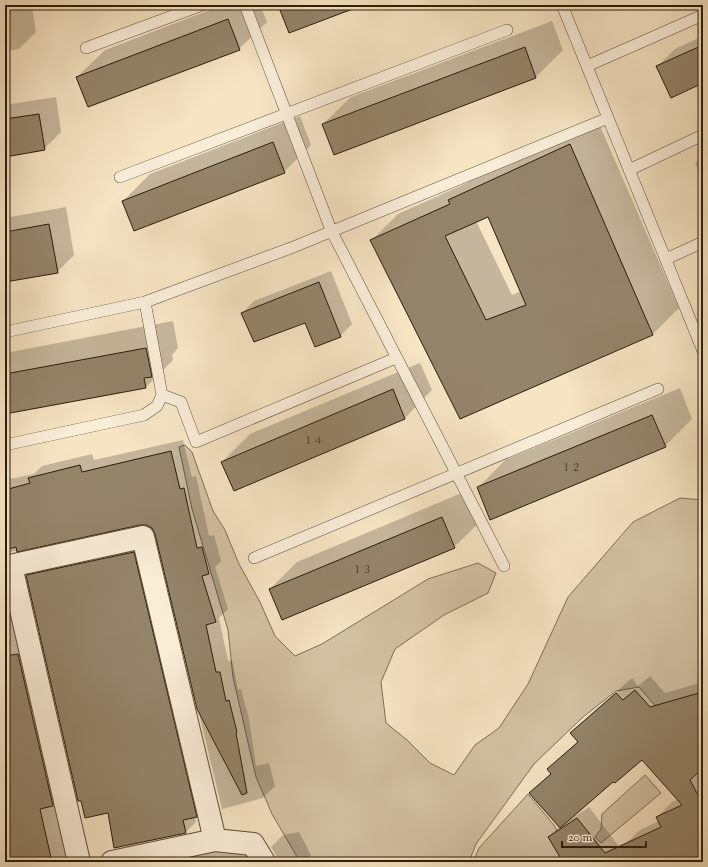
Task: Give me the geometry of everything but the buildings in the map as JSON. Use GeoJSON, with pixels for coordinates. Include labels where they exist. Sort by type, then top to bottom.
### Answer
{"type":"FeatureCollection","features":[{"type":"Feature","properties":{"kind":"street"},"geometry":{"type":"LineString","coordinates":[[79,862],[8,566],[143,537],[215,840]]}},
{"type":"Feature","properties":{"kind":"street"},"geometry":{"type":"LineString","coordinates":[[112,862],[215,840],[253,844],[264,862]]}},
{"type":"Feature","properties":{"kind":"lane"},"geometry":{"type":"LineString","coordinates":[[86,48],[202,5]]}},
{"type":"Feature","properties":{"kind":"lane"},"geometry":{"type":"LineString","coordinates":[[245,5],[331,230],[504,566]]}},
{"type":"Feature","properties":{"kind":"lane"},"geometry":{"type":"LineString","coordinates":[[562,5],[703,351]]}},
{"type":"Feature","properties":{"kind":"lane"},"geometry":{"type":"LineString","coordinates":[[587,66],[703,15]]}},
{"type":"Feature","properties":{"kind":"lane"},"geometry":{"type":"LineString","coordinates":[[120,177],[507,30]]}},
{"type":"Feature","properties":{"kind":"lane"},"geometry":{"type":"LineString","coordinates":[[5,332],[145,302],[291,248],[331,230],[608,118]]}},
{"type":"Feature","properties":{"kind":"lane"},"geometry":{"type":"LineString","coordinates":[[629,170],[703,134]]}},
{"type":"Feature","properties":{"kind":"lane"},"geometry":{"type":"LineString","coordinates":[[666,260],[703,242]]}},
{"type":"Feature","properties":{"kind":"lane"},"geometry":{"type":"LineString","coordinates":[[5,445],[144,415],[157,406],[162,396],[145,302]]}},
{"type":"Feature","properties":{"kind":"lane"},"geometry":{"type":"LineString","coordinates":[[162,396],[181,402],[196,442],[396,358]]}},
{"type":"Feature","properties":{"kind":"lane"},"geometry":{"type":"LineString","coordinates":[[254,558],[658,389]]}},
{"type":"Feature","properties":{"kind":"shaded area"},"geometry":{"type":"Polygon","coordinates":[[[185,445],[192,452],[213,511],[225,530],[239,564],[260,602],[275,636],[295,656],[322,644],[428,579],[478,563],[496,573],[488,593],[444,615],[395,649],[381,682],[386,723],[407,740],[430,763],[454,775],[475,745],[499,728],[528,684],[568,597],[633,522],[680,498],[703,500],[703,696],[694,699],[664,716],[639,687],[616,691],[583,717],[534,764],[476,844],[469,862],[300,862],[272,814],[256,777],[233,677],[228,630],[192,509],[179,447],[185,445]]]}},
{"type":"Feature","properties":{"kind":"shaded area"},"geometry":{"type":"Polygon","coordinates":[[[645,775],[661,793],[601,843],[595,837],[601,829],[602,814],[645,775]]]}},
{"type":"Feature","properties":{"kind":"shaded area"},"geometry":{"type":"Polygon","coordinates":[[[528,794],[554,825],[576,862],[473,862],[479,848],[528,794]]]}}]}
